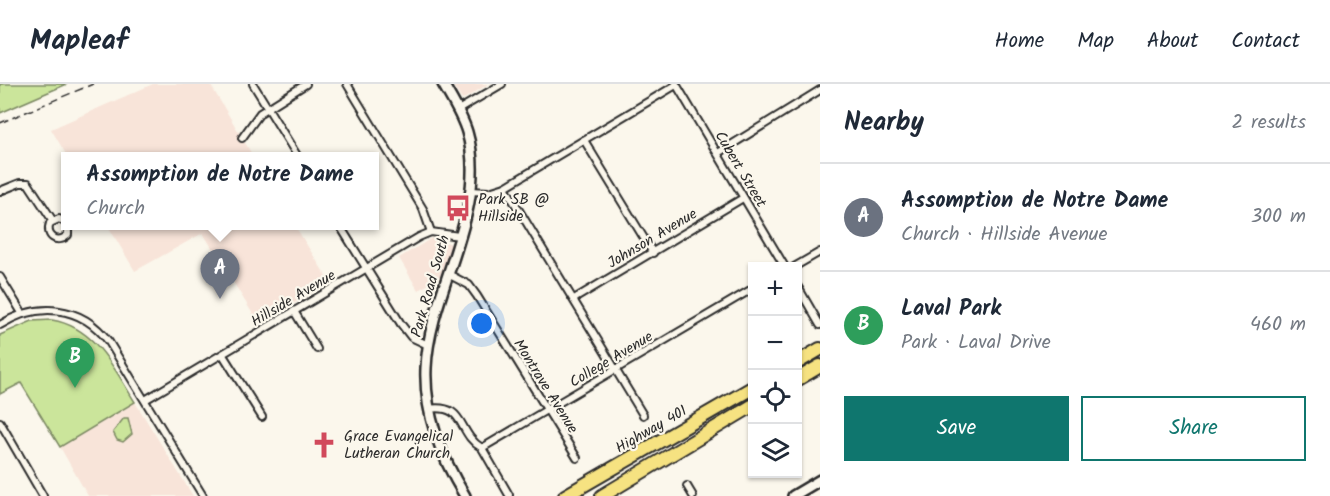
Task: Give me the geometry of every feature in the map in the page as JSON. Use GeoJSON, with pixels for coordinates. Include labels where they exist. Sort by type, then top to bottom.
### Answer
{"type":"FeatureCollection","features":[{"type":"Feature","properties":{"kind":"highway"},"geometry":{"type":"LineString","coordinates":[[802,360],[818,350]]}},
{"type":"Feature","properties":{"kind":"highway"},"geometry":{"type":"LineString","coordinates":[[802,377],[820,366]]}},
{"type":"Feature","properties":{"kind":"highway","name":"Highway 401"},"geometry":{"type":"LineString","coordinates":[[565,496],[748,391]]}},
{"type":"Feature","properties":{"kind":"highway"},"geometry":{"type":"LineString","coordinates":[[602,496],[748,409]]}},
{"type":"Feature","properties":{"kind":"main road","name":"Park Road South"},"geometry":{"type":"LineString","coordinates":[[442,84],[458,110],[471,146],[471,191],[428,345],[426,379],[428,409],[441,452],[465,496]]}},
{"type":"Feature","properties":{"kind":"main road"},"geometry":{"type":"LineString","coordinates":[[793,496],[820,480]]}},
{"type":"Feature","properties":{"kind":"street"},"geometry":{"type":"LineString","coordinates":[[254,84],[295,152]]}},
{"type":"Feature","properties":{"kind":"street"},"geometry":{"type":"LineString","coordinates":[[242,138],[260,112],[306,84]]}},
{"type":"Feature","properties":{"kind":"street"},"geometry":{"type":"LineString","coordinates":[[347,84],[423,209],[431,232],[459,236]]}},
{"type":"Feature","properties":{"kind":"street"},"geometry":{"type":"LineString","coordinates":[[458,110],[502,84]]}},
{"type":"Feature","properties":{"kind":"street"},"geometry":{"type":"LineString","coordinates":[[471,191],[489,192],[505,187],[676,84]]}},
{"type":"Feature","properties":{"kind":"street","name":"Cubert Street"},"geometry":{"type":"LineString","coordinates":[[676,84],[783,262]]}},
{"type":"Feature","properties":{"kind":"street"},"geometry":{"type":"LineString","coordinates":[[718,153],[820,90]]}},
{"type":"Feature","properties":{"kind":"street"},"geometry":{"type":"LineString","coordinates":[[584,140],[652,253]]}},
{"type":"Feature","properties":{"kind":"street"},"geometry":{"type":"LineString","coordinates":[[0,191],[20,183],[28,183],[53,221]]}},
{"type":"Feature","properties":{"kind":"street"},"geometry":{"type":"LineString","coordinates":[[505,187],[643,414]]}},
{"type":"Feature","properties":{"kind":"street","name":"Johnson Avenue"},"geometry":{"type":"LineString","coordinates":[[573,299],[743,198]]}},
{"type":"Feature","properties":{"kind":"street"},"geometry":{"type":"LineString","coordinates":[[61,220],[53,221],[48,230],[51,236],[56,240],[66,237],[67,230]]}},
{"type":"Feature","properties":{"kind":"street"},"geometry":{"type":"LineString","coordinates":[[343,230],[411,337],[428,345]]}},
{"type":"Feature","properties":{"kind":"street","name":"Hillside Avenue"},"geometry":{"type":"LineString","coordinates":[[145,400],[366,267],[431,232]]}},
{"type":"Feature","properties":{"kind":"street"},"geometry":{"type":"LineString","coordinates":[[802,262],[820,252]]}},
{"type":"Feature","properties":{"kind":"street","name":"Montrave Avenue"},"geometry":{"type":"LineString","coordinates":[[448,274],[462,279],[477,297],[577,458]]}},
{"type":"Feature","properties":{"kind":"street"},"geometry":{"type":"LineString","coordinates":[[0,277],[22,313]]}},
{"type":"Feature","properties":{"kind":"street","name":"College Avenue"},"geometry":{"type":"LineString","coordinates":[[482,448],[617,371],[690,324],[748,292]]}},
{"type":"Feature","properties":{"kind":"street"},"geometry":{"type":"LineString","coordinates":[[802,294],[820,326]]}},
{"type":"Feature","properties":{"kind":"street"},"geometry":{"type":"LineString","coordinates":[[0,325],[22,313],[51,309],[86,319],[104,335],[202,496]]}},
{"type":"Feature","properties":{"kind":"street"},"geometry":{"type":"LineString","coordinates":[[294,311],[317,348]]}},
{"type":"Feature","properties":{"kind":"street"},"geometry":{"type":"LineString","coordinates":[[223,355],[262,417]]}},
{"type":"Feature","properties":{"kind":"street"},"geometry":{"type":"LineString","coordinates":[[428,409],[446,407],[455,412],[476,444],[482,448],[509,495]]}},
{"type":"Feature","properties":{"kind":"street"},"geometry":{"type":"LineString","coordinates":[[0,422],[44,496]]}},
{"type":"Feature","properties":{"kind":"street"},"geometry":{"type":"LineString","coordinates":[[687,486],[693,496]]}},
{"type":"Feature","properties":{"kind":"shaded area"},"geometry":{"type":"Polygon","coordinates":[[[153,84],[210,84],[251,152],[65,152],[51,129],[153,84]]]}},
{"type":"Feature","properties":{"kind":"shaded area"},"geometry":{"type":"Polygon","coordinates":[[[452,84],[487,84],[487,85],[462,100],[452,84]]]}},
{"type":"Feature","properties":{"kind":"shaded area"},"geometry":{"type":"Polygon","coordinates":[[[110,230],[298,230],[330,282],[259,324],[203,233],[135,271],[110,230]]]}},
{"type":"Feature","properties":{"kind":"shaded area"},"geometry":{"type":"Polygon","coordinates":[[[432,238],[452,244],[439,279],[418,290],[399,258],[432,238]]]}},
{"type":"Feature","properties":{"kind":"shaded area"},"geometry":{"type":"Polygon","coordinates":[[[135,402],[193,496],[88,496],[60,447],[135,402]]]}},
{"type":"Feature","properties":{"kind":"green space"},"geometry":{"type":"Polygon","coordinates":[[[0,84],[67,84],[0,113],[0,84]]]}},
{"type":"Feature","properties":{"kind":"green space"},"geometry":{"type":"Polygon","coordinates":[[[52,320],[67,324],[92,340],[111,363],[135,402],[60,447],[21,383],[0,394],[0,335],[32,321],[52,320]]]}},
{"type":"Feature","properties":{"kind":"green space"},"geometry":{"type":"Polygon","coordinates":[[[124,418],[128,418],[132,434],[123,442],[117,440],[113,432],[124,418]]]}},
{"type":"Feature","properties":{"kind":"railway"},"geometry":{"type":"LineString","coordinates":[[0,123],[93,84]]}},
{"type":"Feature","properties":{"kind":"place","name":"Park SB @ Hillside"},"geometry":{"type":"Point","coordinates":[458,208]}},
{"type":"Feature","properties":{"kind":"place","name":"Assomption de Notre Dame"},"geometry":{"type":"Point","coordinates":[220,299]}},
{"type":"Feature","properties":{"kind":"place","name":"Laval Park"},"geometry":{"type":"Point","coordinates":[75,388]}},
{"type":"Feature","properties":{"kind":"place","name":"Grace Evangelical Lutheran Church"},"geometry":{"type":"Point","coordinates":[324,445]}}]}
